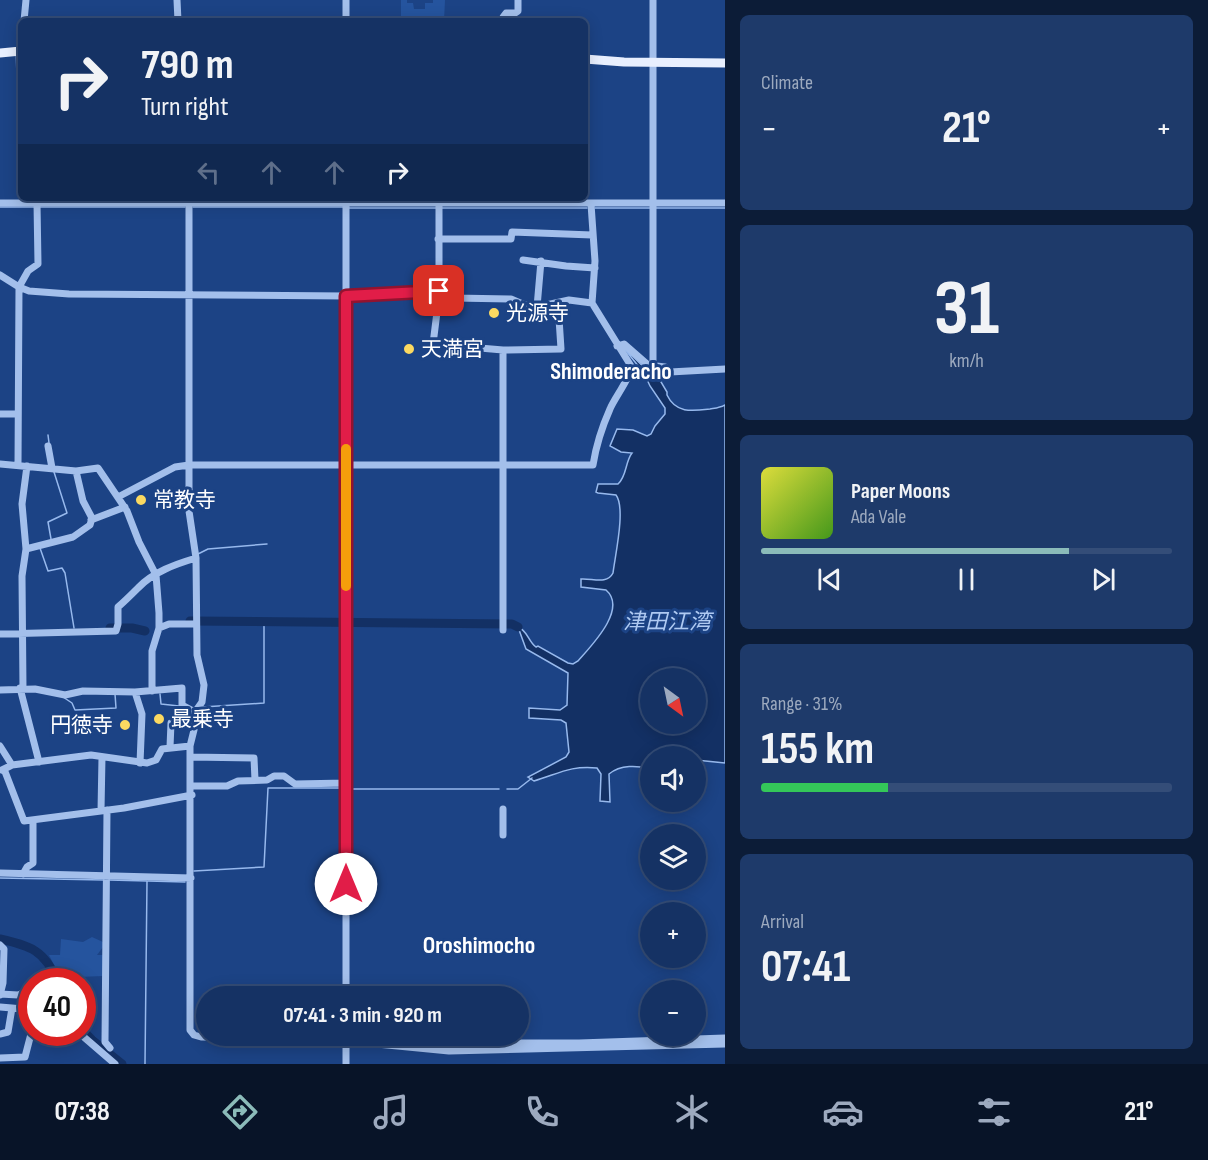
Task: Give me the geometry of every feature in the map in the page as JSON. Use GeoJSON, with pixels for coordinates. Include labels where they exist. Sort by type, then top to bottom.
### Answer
{"type":"FeatureCollection","features":[{"type":"Feature","properties":{"kind":"main road"},"geometry":{"type":"LineString","coordinates":[[0,53],[18,49]]}},
{"type":"Feature","properties":{"kind":"main road"},"geometry":{"type":"LineString","coordinates":[[588,59],[654,63],[725,63]]}},
{"type":"Feature","properties":{"kind":"street"},"geometry":{"type":"LineString","coordinates":[[24,18],[26,0]]}},
{"type":"Feature","properties":{"kind":"street"},"geometry":{"type":"LineString","coordinates":[[177,0],[178,18]]}},
{"type":"Feature","properties":{"kind":"street"},"geometry":{"type":"LineString","coordinates":[[346,0],[346,18]]}},
{"type":"Feature","properties":{"kind":"street"},"geometry":{"type":"LineString","coordinates":[[503,18],[506,13],[518,11],[518,0]]}},
{"type":"Feature","properties":{"kind":"street"},"geometry":{"type":"LineString","coordinates":[[653,0],[653,367]]}},
{"type":"Feature","properties":{"kind":"street"},"geometry":{"type":"LineString","coordinates":[[0,203],[346,204],[439,207],[503,201],[591,207],[653,207],[725,203]]}},
{"type":"Feature","properties":{"kind":"street"},"geometry":{"type":"LineString","coordinates":[[18,465],[19,287],[28,271],[38,264],[36,203]]}},
{"type":"Feature","properties":{"kind":"street"},"geometry":{"type":"LineString","coordinates":[[189,204],[189,511],[196,558],[196,655],[204,685],[202,702],[195,712],[190,746],[192,786],[190,1030],[196,1036]]}},
{"type":"Feature","properties":{"kind":"street"},"geometry":{"type":"LineString","coordinates":[[346,204],[346,986]]}},
{"type":"Feature","properties":{"kind":"street"},"geometry":{"type":"LineString","coordinates":[[439,207],[439,294],[433,344],[503,350],[561,350],[558,303]]}},
{"type":"Feature","properties":{"kind":"street"},"geometry":{"type":"LineString","coordinates":[[118,496],[175,467],[189,465],[593,465],[596,446],[609,410],[631,366],[592,303],[595,268],[591,207]]}},
{"type":"Feature","properties":{"kind":"street"},"geometry":{"type":"LineString","coordinates":[[438,239],[511,239],[512,232],[592,235]]}},
{"type":"Feature","properties":{"kind":"street"},"geometry":{"type":"LineString","coordinates":[[523,260],[541,261],[566,267],[595,268]]}},
{"type":"Feature","properties":{"kind":"street"},"geometry":{"type":"LineString","coordinates":[[537,307],[541,261]]}},
{"type":"Feature","properties":{"kind":"street"},"geometry":{"type":"LineString","coordinates":[[0,275],[29,291],[69,294],[190,296],[439,294],[454,298],[512,298],[525,305],[537,307],[569,300],[592,303]]}},
{"type":"Feature","properties":{"kind":"street"},"geometry":{"type":"LineString","coordinates":[[617,345],[624,344],[645,363],[653,367],[665,367],[670,372],[725,369]]}},
{"type":"Feature","properties":{"kind":"street"},"geometry":{"type":"LineString","coordinates":[[503,350],[503,630]]}},
{"type":"Feature","properties":{"kind":"street"},"geometry":{"type":"LineString","coordinates":[[0,414],[18,414]]}},
{"type":"Feature","properties":{"kind":"street"},"geometry":{"type":"LineString","coordinates":[[48,446],[52,468]]}},
{"type":"Feature","properties":{"kind":"street"},"geometry":{"type":"LineString","coordinates":[[0,464],[76,471],[98,468],[118,496],[156,574],[159,628],[152,651],[152,691]]}},
{"type":"Feature","properties":{"kind":"street"},"geometry":{"type":"LineString","coordinates":[[27,466],[22,504],[26,549],[22,576],[21,688],[39,762]]}},
{"type":"Feature","properties":{"kind":"street"},"geometry":{"type":"LineString","coordinates":[[26,549],[74,537],[90,525],[91,520],[82,501],[76,471]]}},
{"type":"Feature","properties":{"kind":"street"},"geometry":{"type":"LineString","coordinates":[[91,520],[125,507]]}},
{"type":"Feature","properties":{"kind":"street"},"geometry":{"type":"LineString","coordinates":[[0,634],[111,632],[118,624],[118,607],[131,597],[138,587],[172,565],[196,558]]}},
{"type":"Feature","properties":{"kind":"street"},"geometry":{"type":"LineString","coordinates":[[159,628],[169,624],[196,622]]}},
{"type":"Feature","properties":{"kind":"street"},"geometry":{"type":"LineString","coordinates":[[0,690],[21,688],[52,691],[65,695],[83,691],[135,692],[182,688],[182,705],[195,712]]}},
{"type":"Feature","properties":{"kind":"street"},"geometry":{"type":"LineString","coordinates":[[135,692],[142,714],[140,763]]}},
{"type":"Feature","properties":{"kind":"street"},"geometry":{"type":"LineString","coordinates":[[170,747],[171,723]]}},
{"type":"Feature","properties":{"kind":"street"},"geometry":{"type":"LineString","coordinates":[[0,746],[12,765]]}},
{"type":"Feature","properties":{"kind":"street"},"geometry":{"type":"LineString","coordinates":[[190,746],[170,747],[159,751],[156,760],[152,762],[140,763],[79,756],[12,765],[2,770],[24,821],[104,811],[192,795]]}},
{"type":"Feature","properties":{"kind":"street"},"geometry":{"type":"LineString","coordinates":[[102,757],[107,876],[105,1042],[111,1048]]}},
{"type":"Feature","properties":{"kind":"street"},"geometry":{"type":"LineString","coordinates":[[191,757],[254,758],[255,780]]}},
{"type":"Feature","properties":{"kind":"street"},"geometry":{"type":"LineString","coordinates":[[192,786],[226,786],[238,781],[267,780],[274,776],[284,776],[295,784],[346,783]]}},
{"type":"Feature","properties":{"kind":"street"},"geometry":{"type":"LineString","coordinates":[[503,809],[503,836]]}},
{"type":"Feature","properties":{"kind":"street"},"geometry":{"type":"LineString","coordinates":[[23,874],[33,863],[33,821]]}},
{"type":"Feature","properties":{"kind":"street"},"geometry":{"type":"LineString","coordinates":[[0,873],[191,878]]}},
{"type":"Feature","properties":{"kind":"street"},"geometry":{"type":"LineString","coordinates":[[0,945],[4,949],[3,983],[0,994],[21,994],[8,1032],[0,1034]]}},
{"type":"Feature","properties":{"kind":"street"},"geometry":{"type":"LineString","coordinates":[[0,1008],[18,1008]]}},
{"type":"Feature","properties":{"kind":"street"},"geometry":{"type":"LineString","coordinates":[[529,1043],[725,1038]]}},
{"type":"Feature","properties":{"kind":"street"},"geometry":{"type":"LineString","coordinates":[[409,1046],[448,1051],[725,1044]]}},
{"type":"Feature","properties":{"kind":"street"},"geometry":{"type":"LineString","coordinates":[[0,1058],[26,1057],[28,1046]]}},
{"type":"Feature","properties":{"kind":"street"},"geometry":{"type":"LineString","coordinates":[[94,1046],[115,1064]]}},
{"type":"Feature","properties":{"kind":"street"},"geometry":{"type":"LineString","coordinates":[[346,1046],[346,1064]]}},
{"type":"Feature","properties":{"kind":"shaded area"},"geometry":{"type":"Polygon","coordinates":[[[401,0],[413,3],[414,9],[425,9],[425,3],[445,0],[444,18],[401,18],[401,0]]]}},
{"type":"Feature","properties":{"kind":"shaded area"},"geometry":{"type":"Polygon","coordinates":[[[92,937],[103,942],[103,947],[97,955],[104,955],[103,976],[96,976],[96,968],[56,968],[49,955],[60,955],[61,939],[83,942],[92,937]]]}},
{"type":"Feature","properties":{"kind":"water","name":"津田江湾"},"geometry":{"type":"Polygon","coordinates":[[[622,346],[653,376],[661,375],[663,378],[661,382],[667,395],[680,408],[704,410],[725,405],[725,763],[706,761],[706,746],[640,746],[640,767],[624,767],[609,774],[610,802],[600,801],[601,774],[597,768],[572,769],[534,781],[528,777],[566,757],[569,752],[566,723],[561,720],[529,718],[529,708],[560,710],[567,705],[568,673],[526,649],[518,627],[536,647],[573,664],[578,661],[605,627],[613,607],[612,598],[606,590],[581,587],[581,579],[603,580],[613,573],[620,510],[616,495],[596,492],[598,484],[618,484],[621,481],[632,453],[621,452],[610,446],[617,429],[633,430],[647,436],[651,434],[665,414],[665,408],[644,373],[622,346]]]}},
{"type":"Feature","properties":{"kind":"waterway"},"geometry":{"type":"LineString","coordinates":[[0,207],[35,207]]}},
{"type":"Feature","properties":{"kind":"waterway"},"geometry":{"type":"LineString","coordinates":[[40,207],[185,207]]}},
{"type":"Feature","properties":{"kind":"waterway"},"geometry":{"type":"LineString","coordinates":[[193,207],[344,207]]}},
{"type":"Feature","properties":{"kind":"waterway"},"geometry":{"type":"LineString","coordinates":[[349,208],[437,208]]}},
{"type":"Feature","properties":{"kind":"waterway"},"geometry":{"type":"LineString","coordinates":[[442,208],[587,208]]}},
{"type":"Feature","properties":{"kind":"waterway"},"geometry":{"type":"LineString","coordinates":[[595,208],[650,208]]}},
{"type":"Feature","properties":{"kind":"waterway"},"geometry":{"type":"LineString","coordinates":[[655,208],[725,208]]}},
{"type":"Feature","properties":{"kind":"waterway"},"geometry":{"type":"LineString","coordinates":[[48,435],[49,443]]}},
{"type":"Feature","properties":{"kind":"waterway"},"geometry":{"type":"LineString","coordinates":[[51,539],[48,522],[67,513],[54,472]]}},
{"type":"Feature","properties":{"kind":"waterway"},"geometry":{"type":"LineString","coordinates":[[198,554],[208,549],[267,544]]}},
{"type":"Feature","properties":{"kind":"waterway"},"geometry":{"type":"LineString","coordinates":[[40,548],[48,571],[62,568],[65,573],[74,628]]}},
{"type":"Feature","properties":{"kind":"waterway"},"geometry":{"type":"LineString","coordinates":[[190,621],[512,624],[518,627]]}},
{"type":"Feature","properties":{"kind":"waterway"},"geometry":{"type":"LineString","coordinates":[[203,707],[264,703],[264,622]]}},
{"type":"Feature","properties":{"kind":"waterway"},"geometry":{"type":"LineString","coordinates":[[110,628],[132,628],[145,631]]}},
{"type":"Feature","properties":{"kind":"waterway"},"geometry":{"type":"LineString","coordinates":[[63,697],[72,703],[75,710],[116,708],[115,694]]}},
{"type":"Feature","properties":{"kind":"waterway"},"geometry":{"type":"LineString","coordinates":[[160,694],[161,704],[179,706]]}},
{"type":"Feature","properties":{"kind":"waterway"},"geometry":{"type":"LineString","coordinates":[[507,789],[518,789],[532,778]]}},
{"type":"Feature","properties":{"kind":"waterway"},"geometry":{"type":"LineString","coordinates":[[194,871],[264,867],[268,788],[341,788]]}},
{"type":"Feature","properties":{"kind":"waterway"},"geometry":{"type":"LineString","coordinates":[[350,789],[499,789]]}},
{"type":"Feature","properties":{"kind":"waterway"},"geometry":{"type":"LineString","coordinates":[[0,878],[104,880]]}},
{"type":"Feature","properties":{"kind":"waterway"},"geometry":{"type":"LineString","coordinates":[[109,880],[147,881],[145,1064]]}},
{"type":"Feature","properties":{"kind":"waterway"},"geometry":{"type":"LineString","coordinates":[[148,881],[185,882]]}},
{"type":"Feature","properties":{"kind":"waterway"},"geometry":{"type":"LineString","coordinates":[[0,939],[35,951],[42,956],[50,968]]}},
{"type":"Feature","properties":{"kind":"waterway"},"geometry":{"type":"LineString","coordinates":[[96,1043],[122,1064]]}},
{"type":"Feature","properties":{"kind":"slow traffic"},"geometry":{"type":"LineString","coordinates":[[346,449],[346,586]]}},
{"type":"Feature","properties":{"kind":"place","name":"光源寺"},"geometry":{"type":"Point","coordinates":[494,313]}},
{"type":"Feature","properties":{"kind":"place","name":"天満宮"},"geometry":{"type":"Point","coordinates":[409,349]}},
{"type":"Feature","properties":{"kind":"place","name":"常教寺"},"geometry":{"type":"Point","coordinates":[141,500]}},
{"type":"Feature","properties":{"kind":"place","name":"最乗寺"},"geometry":{"type":"Point","coordinates":[159,719]}},
{"type":"Feature","properties":{"kind":"place","name":"円徳寺"},"geometry":{"type":"Point","coordinates":[125,725]}},
{"type":"Feature","properties":{"kind":"district","name":"Shimoderacho"},"geometry":{"type":"Point","coordinates":[611,371]}},
{"type":"Feature","properties":{"kind":"district","name":"Oroshimocho"},"geometry":{"type":"Point","coordinates":[479,945]}},
{"type":"Feature","properties":{"kind":"route"},"geometry":{"type":"LineString","coordinates":[[346,884],[346,296],[439,291]]}}]}
